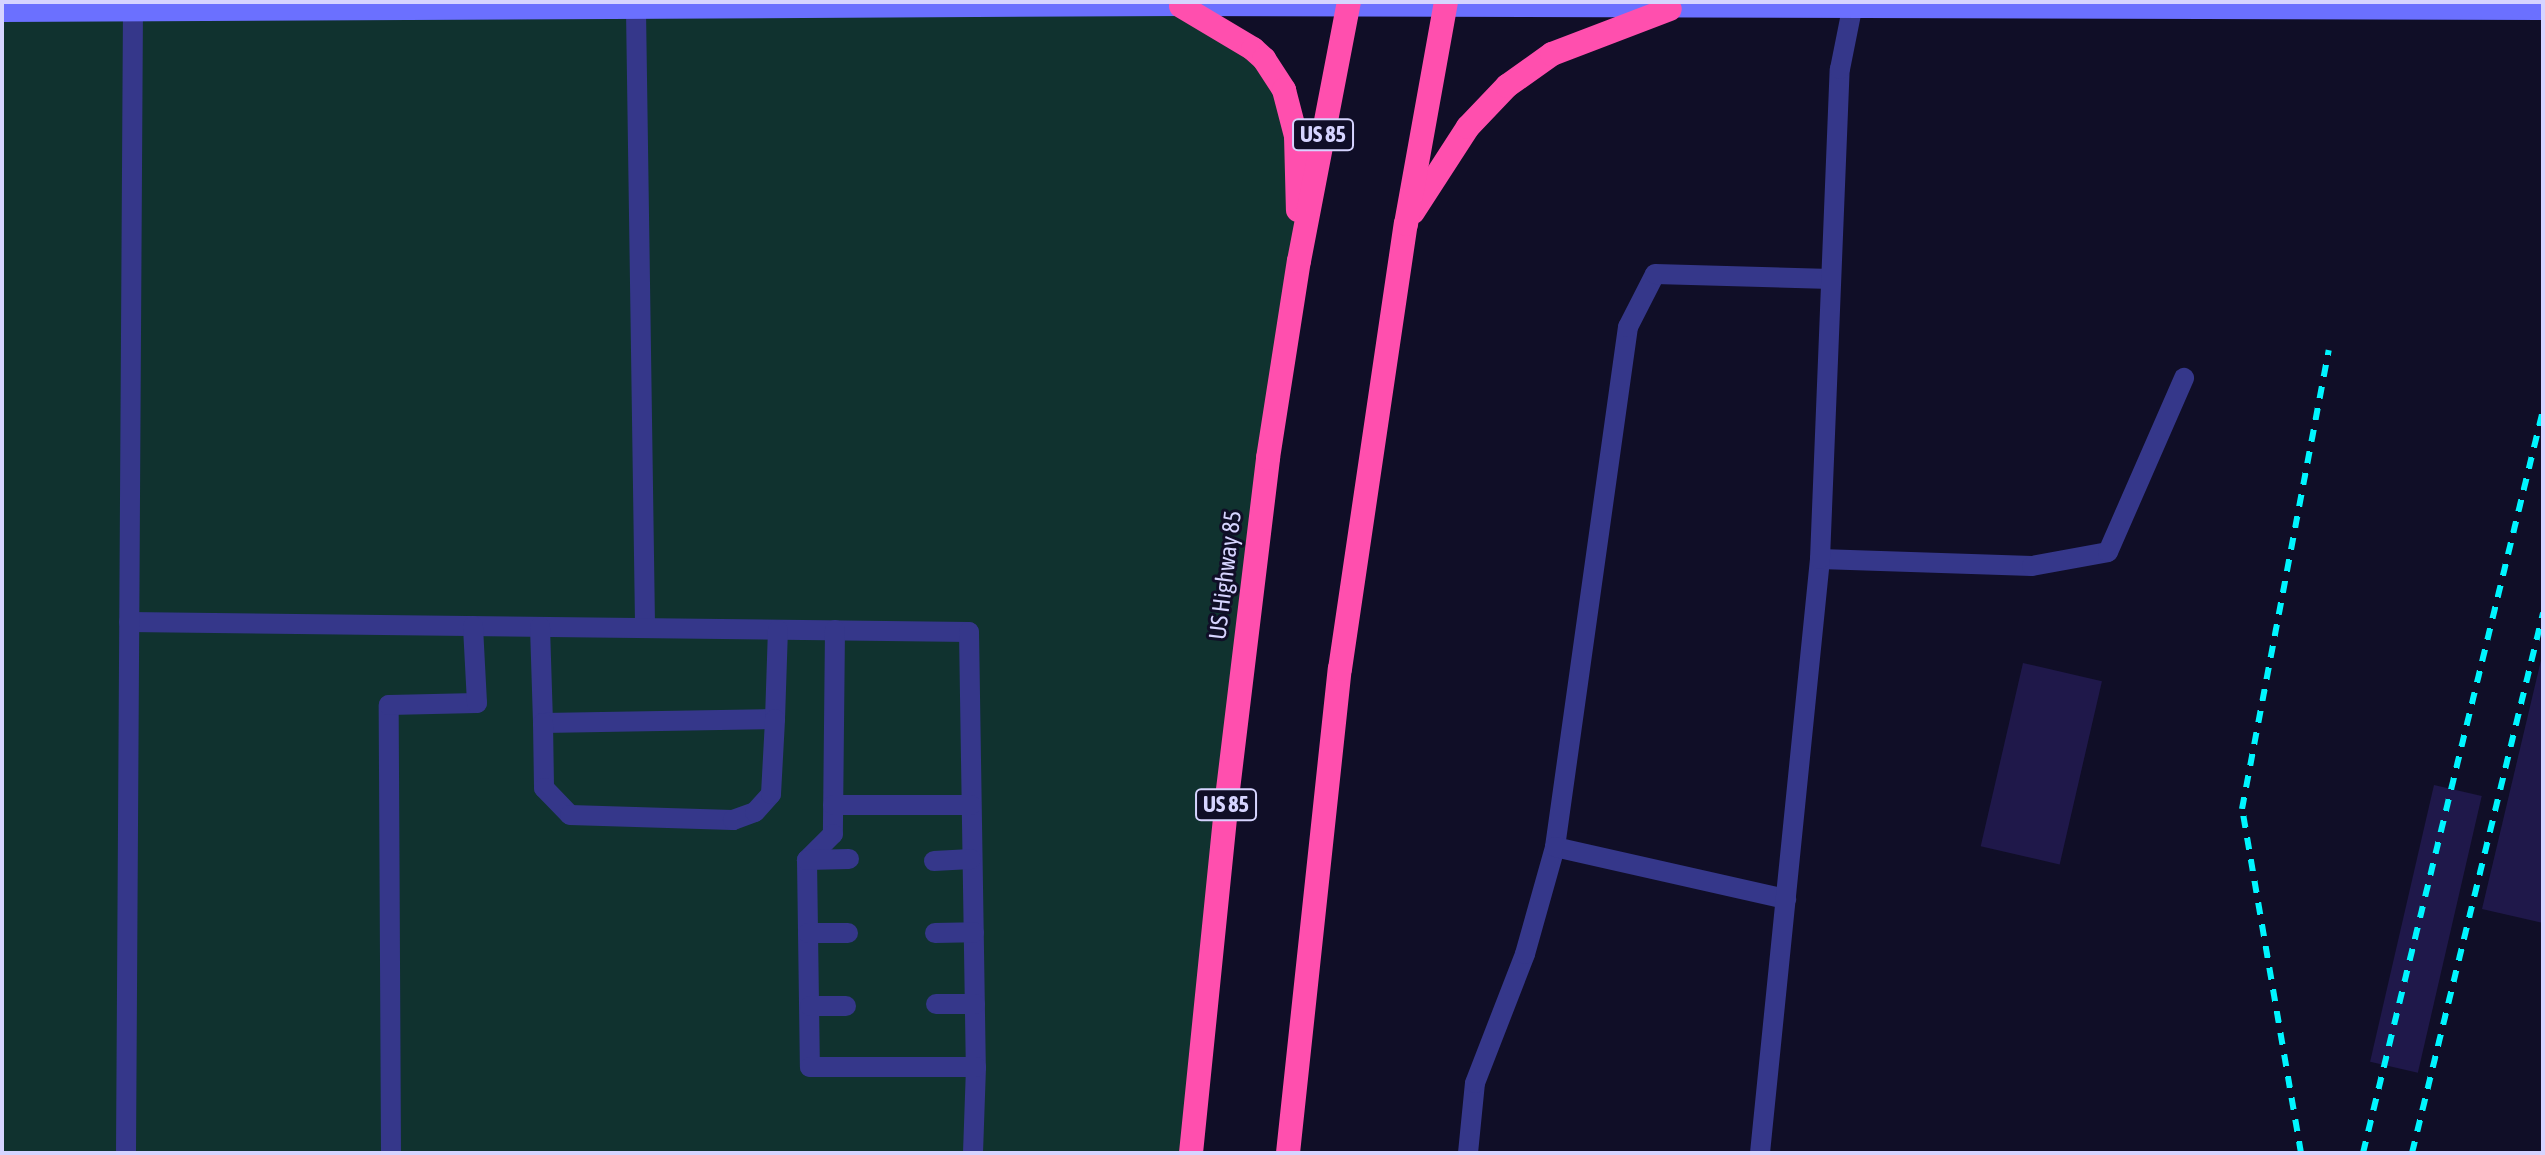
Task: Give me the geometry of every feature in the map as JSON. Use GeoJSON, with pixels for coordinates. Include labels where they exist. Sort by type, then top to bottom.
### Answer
{"type":"FeatureCollection","features":[{"type":"Feature","properties":{"kind":"highway"},"geometry":{"type":"LineString","coordinates":[[1643,2],[1670,9]]}},
{"type":"Feature","properties":{"kind":"highway"},"geometry":{"type":"LineString","coordinates":[[1191,4],[1264,59],[1284,90],[1296,136],[1299,261]]}},
{"type":"Feature","properties":{"kind":"highway","name":"US Highway 85"},"geometry":{"type":"LineString","coordinates":[[1191,1153],[1253,577],[1299,261],[1348,5]]}},
{"type":"Feature","properties":{"kind":"highway"},"geometry":{"type":"LineString","coordinates":[[1288,1153],[1340,669],[1406,224],[1446,5]]}},
{"type":"Feature","properties":{"kind":"highway"},"geometry":{"type":"LineString","coordinates":[[1406,224],[1468,127],[1507,86],[1552,54],[1670,9]]}},
{"type":"Feature","properties":{"kind":"main road"},"geometry":{"type":"LineString","coordinates":[[2,12],[133,7],[636,10],[1191,4],[1670,9],[2140,6],[2543,10]]}},
{"type":"Feature","properties":{"kind":"lane"},"geometry":{"type":"LineString","coordinates":[[126,1153],[133,7]]}},
{"type":"Feature","properties":{"kind":"lane"},"geometry":{"type":"LineString","coordinates":[[1760,1153],[1820,559],[1840,69],[1852,9]]}},
{"type":"Feature","properties":{"kind":"lane"},"geometry":{"type":"LineString","coordinates":[[636,10],[645,626]]}},
{"type":"Feature","properties":{"kind":"lane"},"geometry":{"type":"LineString","coordinates":[[1468,1153],[1475,1083],[1525,954],[1555,847],[1628,327],[1655,274],[1831,279]]}},
{"type":"Feature","properties":{"kind":"lane"},"geometry":{"type":"LineString","coordinates":[[1820,559],[2032,566],[2108,552],[2184,378]]}},
{"type":"Feature","properties":{"kind":"lane"},"geometry":{"type":"LineString","coordinates":[[129,622],[969,632],[976,1067],[973,1153]]}},
{"type":"Feature","properties":{"kind":"lane"},"geometry":{"type":"LineString","coordinates":[[391,1153],[389,705],[477,703],[473,626]]}},
{"type":"Feature","properties":{"kind":"lane"},"geometry":{"type":"LineString","coordinates":[[540,627],[544,788],[570,815],[733,820],[755,812],[771,794],[778,630]]}},
{"type":"Feature","properties":{"kind":"lane"},"geometry":{"type":"LineString","coordinates":[[835,630],[833,834],[807,860],[810,1067],[976,1067]]}},
{"type":"Feature","properties":{"kind":"lane"},"geometry":{"type":"LineString","coordinates":[[543,723],[775,719]]}},
{"type":"Feature","properties":{"kind":"lane"},"geometry":{"type":"LineString","coordinates":[[833,805],[971,805]]}},
{"type":"Feature","properties":{"kind":"lane"},"geometry":{"type":"LineString","coordinates":[[1555,847],[1786,899]]}},
{"type":"Feature","properties":{"kind":"lane"},"geometry":{"type":"LineString","coordinates":[[807,860],[849,859]]}},
{"type":"Feature","properties":{"kind":"lane"},"geometry":{"type":"LineString","coordinates":[[934,861],[971,859]]}},
{"type":"Feature","properties":{"kind":"lane"},"geometry":{"type":"LineString","coordinates":[[935,933],[974,932]]}},
{"type":"Feature","properties":{"kind":"lane"},"geometry":{"type":"LineString","coordinates":[[808,933],[848,933]]}},
{"type":"Feature","properties":{"kind":"lane"},"geometry":{"type":"LineString","coordinates":[[936,1004],[975,1004]]}},
{"type":"Feature","properties":{"kind":"lane"},"geometry":{"type":"LineString","coordinates":[[810,1006],[846,1006]]}},
{"type":"Feature","properties":{"kind":"green space"},"geometry":{"type":"Polygon","coordinates":[[[1181,6],[1234,37],[1284,90],[1299,261],[1191,1153],[2,1153],[2,12],[1181,6]]]}},
{"type":"Feature","properties":{"kind":"building"},"geometry":{"type":"Polygon","coordinates":[[[2543,656],[2543,923],[2482,909],[2543,656]]]}},
{"type":"Feature","properties":{"kind":"building"},"geometry":{"type":"Polygon","coordinates":[[[2023,663],[2102,681],[2060,864],[1981,846],[2023,663]]]}},
{"type":"Feature","properties":{"kind":"building"},"geometry":{"type":"Polygon","coordinates":[[[2434,785],[2482,796],[2418,1073],[2370,1062],[2434,785]]]}},
{"type":"Feature","properties":{"kind":"railway"},"geometry":{"type":"LineString","coordinates":[[2301,1153],[2242,809],[2329,350]]}},
{"type":"Feature","properties":{"kind":"railway"},"geometry":{"type":"LineString","coordinates":[[2363,1153],[2543,410]]}},
{"type":"Feature","properties":{"kind":"railway"},"geometry":{"type":"LineString","coordinates":[[2412,1153],[2543,613]]}}]}
